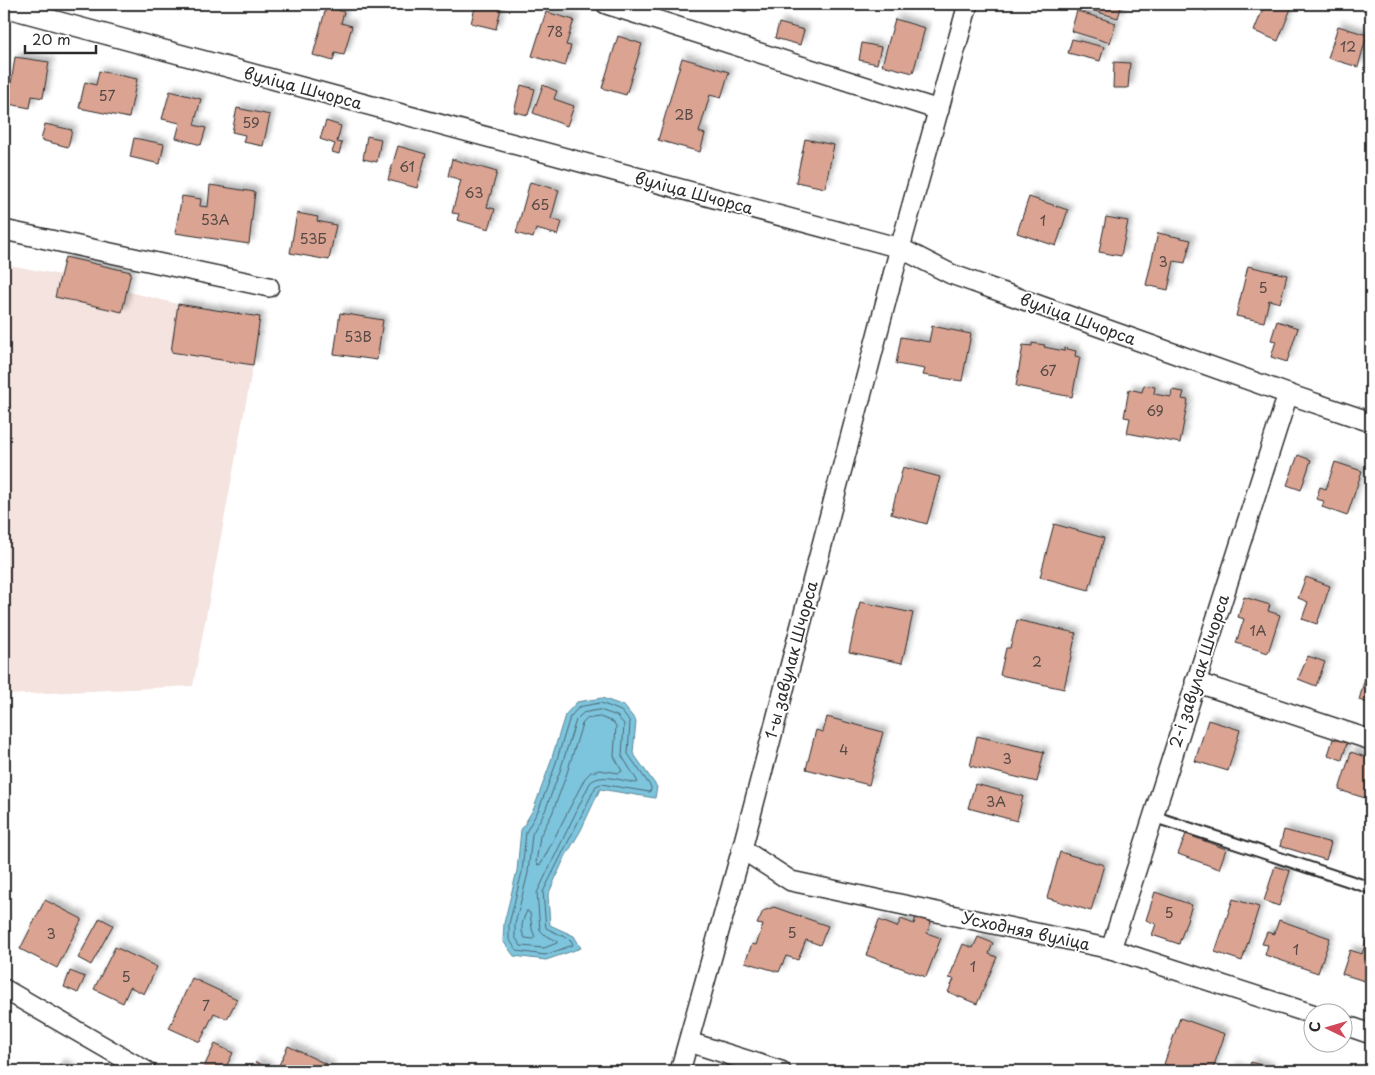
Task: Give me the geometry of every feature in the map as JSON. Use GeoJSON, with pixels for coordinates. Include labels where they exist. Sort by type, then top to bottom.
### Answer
{"type":"FeatureCollection","features":[{"type":"Feature","properties":{"kind":"street"},"geometry":{"type":"LineString","coordinates":[[606,4],[939,110]]}},
{"type":"Feature","properties":{"kind":"street","name":"1-ы завулак Шчорса"},"geometry":{"type":"LineString","coordinates":[[680,1071],[742,849],[900,248],[968,4]]}},
{"type":"Feature","properties":{"kind":"street","name":"вуліца Шчорса"},"geometry":{"type":"LineString","coordinates":[[4,7],[900,248],[950,274],[1371,422]]}},
{"type":"Feature","properties":{"kind":"street"},"geometry":{"type":"LineString","coordinates":[[4,230],[269,287]]}},
{"type":"Feature","properties":{"kind":"street","name":"2-і завулак Шчорса"},"geometry":{"type":"LineString","coordinates":[[1111,949],[1288,394]]}},
{"type":"Feature","properties":{"kind":"street"},"geometry":{"type":"LineString","coordinates":[[1195,682],[1371,740]]}},
{"type":"Feature","properties":{"kind":"street","name":"Усходняя вуліца"},"geometry":{"type":"LineString","coordinates":[[742,849],[791,881],[1111,949],[1302,1011]]}},
{"type":"Feature","properties":{"kind":"street"},"geometry":{"type":"LineString","coordinates":[[4,989],[146,1071]]}},
{"type":"Feature","properties":{"kind":"street"},"geometry":{"type":"LineString","coordinates":[[1352,1027],[1371,1034]]}},
{"type":"Feature","properties":{"kind":"street"},"geometry":{"type":"LineString","coordinates":[[688,1042],[781,1071]]}},
{"type":"Feature","properties":{"kind":"lane"},"geometry":{"type":"LineString","coordinates":[[1152,816],[1371,888]]}},
{"type":"Feature","properties":{"kind":"shaded area"},"geometry":{"type":"Polygon","coordinates":[[[4,264],[61,275],[178,304],[260,317],[253,365],[193,686],[4,695],[4,264]]]}},
{"type":"Feature","properties":{"kind":"water"},"geometry":{"type":"Polygon","coordinates":[[[602,698],[624,706],[636,721],[633,753],[657,787],[655,798],[600,789],[548,895],[550,925],[574,936],[581,948],[546,960],[514,956],[503,941],[504,923],[517,871],[521,830],[534,808],[565,715],[577,702],[602,698]]]}},
{"type":"Feature","properties":{"kind":"building"},"geometry":{"type":"Polygon","coordinates":[[[327,4],[336,4],[334,9],[344,12],[341,23],[352,26],[344,55],[335,53],[333,61],[313,55],[327,4]]]}},
{"type":"Feature","properties":{"kind":"building"},"geometry":{"type":"Polygon","coordinates":[[[406,4],[435,4],[433,11],[406,4]]]}},
{"type":"Feature","properties":{"kind":"building"},"geometry":{"type":"Polygon","coordinates":[[[476,4],[502,4],[496,29],[471,23],[476,4]]]}},
{"type":"Feature","properties":{"kind":"building"},"geometry":{"type":"Polygon","coordinates":[[[723,4],[749,4],[746,12],[723,4]]]}},
{"type":"Feature","properties":{"kind":"building"},"geometry":{"type":"Polygon","coordinates":[[[833,4],[860,4],[859,10],[833,4]]]}},
{"type":"Feature","properties":{"kind":"building"},"geometry":{"type":"Polygon","coordinates":[[[1085,4],[1122,4],[1118,18],[1084,8],[1085,4]]]}},
{"type":"Feature","properties":{"kind":"building"},"geometry":{"type":"Polygon","coordinates":[[[1184,4],[1209,4],[1207,11],[1184,4]]]}},
{"type":"Feature","properties":{"kind":"building"},"geometry":{"type":"Polygon","coordinates":[[[1265,4],[1286,4],[1292,6],[1278,41],[1254,31],[1265,4]]]}},
{"type":"Feature","properties":{"kind":"building"},"geometry":{"type":"Polygon","coordinates":[[[1077,11],[1116,23],[1110,43],[1071,31],[1077,11]]]}},
{"type":"Feature","properties":{"kind":"building"},"geometry":{"type":"Polygon","coordinates":[[[546,12],[574,20],[566,45],[571,46],[565,66],[532,56],[546,12]]]}},
{"type":"Feature","properties":{"kind":"building"},"geometry":{"type":"Polygon","coordinates":[[[895,19],[925,28],[913,73],[882,65],[895,19]]]}},
{"type":"Feature","properties":{"kind":"building"},"geometry":{"type":"Polygon","coordinates":[[[779,23],[804,30],[800,45],[775,38],[779,23]]]}},
{"type":"Feature","properties":{"kind":"building"},"geometry":{"type":"Polygon","coordinates":[[[1338,26],[1367,35],[1358,67],[1328,58],[1338,26]]]}},
{"type":"Feature","properties":{"kind":"building"},"geometry":{"type":"Polygon","coordinates":[[[618,36],[642,44],[626,95],[602,88],[618,36]]]}},
{"type":"Feature","properties":{"kind":"building"},"geometry":{"type":"Polygon","coordinates":[[[1072,39],[1104,47],[1100,61],[1068,53],[1072,39]]]}},
{"type":"Feature","properties":{"kind":"building"},"geometry":{"type":"Polygon","coordinates":[[[862,43],[881,47],[877,64],[859,60],[862,43]]]}},
{"type":"Feature","properties":{"kind":"building"},"geometry":{"type":"Polygon","coordinates":[[[15,57],[49,62],[43,98],[32,96],[30,108],[8,104],[15,57]]]}},
{"type":"Feature","properties":{"kind":"building"},"geometry":{"type":"Polygon","coordinates":[[[682,58],[729,72],[721,98],[710,95],[699,132],[705,134],[700,152],[658,140],[682,58]]]}},
{"type":"Feature","properties":{"kind":"building"},"geometry":{"type":"Polygon","coordinates":[[[1114,62],[1130,63],[1128,88],[1113,88],[1114,62]]]}},
{"type":"Feature","properties":{"kind":"building"},"geometry":{"type":"Polygon","coordinates":[[[99,71],[137,79],[129,118],[79,108],[85,82],[96,85],[99,71]]]}},
{"type":"Feature","properties":{"kind":"building"},"geometry":{"type":"Polygon","coordinates":[[[521,85],[535,89],[528,115],[514,112],[521,85]]]}},
{"type":"Feature","properties":{"kind":"building"},"geometry":{"type":"Polygon","coordinates":[[[543,85],[557,91],[554,99],[574,106],[567,126],[533,113],[543,85]]]}},
{"type":"Feature","properties":{"kind":"building"},"geometry":{"type":"Polygon","coordinates":[[[170,91],[201,99],[194,125],[206,128],[201,145],[176,138],[180,123],[162,119],[170,91]]]}},
{"type":"Feature","properties":{"kind":"building"},"geometry":{"type":"Polygon","coordinates":[[[237,108],[270,115],[263,146],[243,142],[245,135],[232,132],[237,108]]]}},
{"type":"Feature","properties":{"kind":"building"},"geometry":{"type":"Polygon","coordinates":[[[326,121],[341,126],[337,142],[342,143],[339,154],[332,152],[335,144],[320,139],[326,121]]]}},
{"type":"Feature","properties":{"kind":"building"},"geometry":{"type":"Polygon","coordinates":[[[45,124],[72,130],[68,147],[41,140],[45,124]]]}},
{"type":"Feature","properties":{"kind":"building"},"geometry":{"type":"Polygon","coordinates":[[[367,136],[381,139],[377,162],[363,159],[367,136]]]}},
{"type":"Feature","properties":{"kind":"building"},"geometry":{"type":"Polygon","coordinates":[[[134,138],[164,144],[160,164],[130,157],[134,138]]]}},
{"type":"Feature","properties":{"kind":"building"},"geometry":{"type":"Polygon","coordinates":[[[805,139],[834,145],[825,188],[796,182],[805,139]]]}},
{"type":"Feature","properties":{"kind":"building"},"geometry":{"type":"Polygon","coordinates":[[[398,146],[426,154],[417,188],[388,180],[398,146]]]}},
{"type":"Feature","properties":{"kind":"building"},"geometry":{"type":"Polygon","coordinates":[[[452,159],[497,172],[487,207],[495,209],[489,229],[457,220],[459,214],[452,213],[461,180],[448,176],[452,159]]]}},
{"type":"Feature","properties":{"kind":"building"},"geometry":{"type":"Polygon","coordinates":[[[530,182],[559,190],[551,219],[562,222],[558,235],[536,229],[533,238],[516,233],[530,182]]]}},
{"type":"Feature","properties":{"kind":"building"},"geometry":{"type":"Polygon","coordinates":[[[210,185],[255,192],[249,244],[175,233],[182,196],[201,199],[200,206],[208,207],[210,185]]]}},
{"type":"Feature","properties":{"kind":"building"},"geometry":{"type":"Polygon","coordinates":[[[1029,197],[1068,210],[1056,246],[1017,233],[1029,197]]]}},
{"type":"Feature","properties":{"kind":"building"},"geometry":{"type":"Polygon","coordinates":[[[297,213],[318,217],[317,221],[336,225],[329,260],[290,253],[297,213]]]}},
{"type":"Feature","properties":{"kind":"building"},"geometry":{"type":"Polygon","coordinates":[[[1106,217],[1128,221],[1121,256],[1099,252],[1106,217]]]}},
{"type":"Feature","properties":{"kind":"building"},"geometry":{"type":"Polygon","coordinates":[[[1158,233],[1191,240],[1185,263],[1174,261],[1168,290],[1146,285],[1158,233]]]}},
{"type":"Feature","properties":{"kind":"building"},"geometry":{"type":"Polygon","coordinates":[[[65,257],[131,272],[122,312],[55,297],[65,257]]]}},
{"type":"Feature","properties":{"kind":"building"},"geometry":{"type":"Polygon","coordinates":[[[1248,266],[1287,275],[1280,303],[1269,300],[1264,322],[1236,316],[1248,266]]]}},
{"type":"Feature","properties":{"kind":"building"},"geometry":{"type":"Polygon","coordinates":[[[178,304],[260,317],[253,365],[171,352],[178,304]]]}},
{"type":"Feature","properties":{"kind":"building"},"geometry":{"type":"Polygon","coordinates":[[[340,313],[383,320],[377,360],[334,354],[340,313]]]}},
{"type":"Feature","properties":{"kind":"building"},"geometry":{"type":"Polygon","coordinates":[[[1277,321],[1298,328],[1287,362],[1271,357],[1276,341],[1271,340],[1277,321]]]}},
{"type":"Feature","properties":{"kind":"building"},"geometry":{"type":"Polygon","coordinates":[[[932,326],[971,334],[962,381],[923,375],[925,369],[896,364],[901,337],[929,342],[932,326]]]}},
{"type":"Feature","properties":{"kind":"building"},"geometry":{"type":"Polygon","coordinates":[[[1032,343],[1064,351],[1064,348],[1076,351],[1075,356],[1080,357],[1072,397],[1016,386],[1023,345],[1032,346],[1032,343]]]}},
{"type":"Feature","properties":{"kind":"building"},"geometry":{"type":"Polygon","coordinates":[[[1144,385],[1155,387],[1154,394],[1171,397],[1172,390],[1184,392],[1182,399],[1188,400],[1180,443],[1127,433],[1130,418],[1124,417],[1129,389],[1142,392],[1144,385]]]}},
{"type":"Feature","properties":{"kind":"building"},"geometry":{"type":"Polygon","coordinates":[[[1298,455],[1311,460],[1301,490],[1287,485],[1298,455]]]}},
{"type":"Feature","properties":{"kind":"building"},"geometry":{"type":"Polygon","coordinates":[[[1335,462],[1362,471],[1347,516],[1322,507],[1324,501],[1316,499],[1320,487],[1326,489],[1335,462]]]}},
{"type":"Feature","properties":{"kind":"building"},"geometry":{"type":"Polygon","coordinates":[[[903,467],[940,477],[927,524],[891,514],[903,467]]]}},
{"type":"Feature","properties":{"kind":"building"},"geometry":{"type":"Polygon","coordinates":[[[1054,524],[1104,538],[1089,590],[1040,577],[1054,524]]]}},
{"type":"Feature","properties":{"kind":"building"},"geometry":{"type":"Polygon","coordinates":[[[1306,577],[1330,586],[1317,624],[1302,619],[1308,602],[1298,598],[1306,577]]]}},
{"type":"Feature","properties":{"kind":"building"},"geometry":{"type":"Polygon","coordinates":[[[1244,597],[1270,605],[1268,611],[1280,615],[1268,653],[1236,643],[1244,619],[1238,617],[1244,597]]]}},
{"type":"Feature","properties":{"kind":"building"},"geometry":{"type":"Polygon","coordinates":[[[860,602],[913,613],[902,663],[849,652],[860,602]]]}},
{"type":"Feature","properties":{"kind":"building"},"geometry":{"type":"Polygon","coordinates":[[[1017,620],[1076,633],[1064,689],[1000,675],[1006,648],[1010,648],[1017,620]]]}},
{"type":"Feature","properties":{"kind":"building"},"geometry":{"type":"Polygon","coordinates":[[[1308,656],[1325,662],[1316,686],[1298,679],[1308,656]]]}},
{"type":"Feature","properties":{"kind":"building"},"geometry":{"type":"Polygon","coordinates":[[[1365,678],[1371,680],[1371,704],[1359,700],[1365,678]]]}},
{"type":"Feature","properties":{"kind":"building"},"geometry":{"type":"Polygon","coordinates":[[[827,717],[883,732],[869,785],[806,769],[816,730],[823,732],[827,717]]]}},
{"type":"Feature","properties":{"kind":"building"},"geometry":{"type":"Polygon","coordinates":[[[1208,720],[1240,730],[1228,771],[1195,761],[1208,720]]]}},
{"type":"Feature","properties":{"kind":"building"},"geometry":{"type":"Polygon","coordinates":[[[977,736],[1044,752],[1037,782],[970,766],[977,736]]]}},
{"type":"Feature","properties":{"kind":"building"},"geometry":{"type":"Polygon","coordinates":[[[1334,736],[1348,740],[1342,760],[1328,755],[1334,736]]]}},
{"type":"Feature","properties":{"kind":"building"},"geometry":{"type":"Polygon","coordinates":[[[1351,752],[1371,759],[1371,780],[1365,798],[1339,790],[1351,752]]]}},
{"type":"Feature","properties":{"kind":"building"},"geometry":{"type":"Polygon","coordinates":[[[975,784],[1023,796],[1017,821],[968,808],[975,784]]]}},
{"type":"Feature","properties":{"kind":"building"},"geometry":{"type":"Polygon","coordinates":[[[1284,830],[1331,843],[1326,860],[1280,846],[1284,830]]]}},
{"type":"Feature","properties":{"kind":"building"},"geometry":{"type":"Polygon","coordinates":[[[1186,834],[1226,849],[1219,869],[1178,854],[1186,834]]]}},
{"type":"Feature","properties":{"kind":"building"},"geometry":{"type":"Polygon","coordinates":[[[1060,852],[1104,865],[1091,911],[1047,898],[1060,852]]]}},
{"type":"Feature","properties":{"kind":"building"},"geometry":{"type":"Polygon","coordinates":[[[1275,866],[1290,871],[1279,906],[1264,901],[1275,866]]]}},
{"type":"Feature","properties":{"kind":"building"},"geometry":{"type":"Polygon","coordinates":[[[1155,892],[1192,905],[1179,944],[1152,935],[1156,924],[1146,920],[1155,892]]]}},
{"type":"Feature","properties":{"kind":"building"},"geometry":{"type":"Polygon","coordinates":[[[1233,899],[1259,907],[1242,961],[1215,952],[1233,899]]]}},
{"type":"Feature","properties":{"kind":"building"},"geometry":{"type":"Polygon","coordinates":[[[45,900],[82,919],[57,968],[20,949],[45,900]]]}},
{"type":"Feature","properties":{"kind":"building"},"geometry":{"type":"Polygon","coordinates":[[[774,907],[828,926],[820,945],[806,940],[798,960],[786,956],[779,972],[745,962],[752,944],[756,945],[763,925],[757,924],[763,911],[774,907]]]}},
{"type":"Feature","properties":{"kind":"building"},"geometry":{"type":"Polygon","coordinates":[[[916,917],[931,922],[927,933],[941,938],[926,977],[866,955],[879,920],[897,927],[901,919],[914,924],[916,917]]]}},
{"type":"Feature","properties":{"kind":"building"},"geometry":{"type":"Polygon","coordinates":[[[100,918],[113,925],[91,965],[78,958],[100,918]]]}},
{"type":"Feature","properties":{"kind":"building"},"geometry":{"type":"Polygon","coordinates":[[[1279,920],[1330,938],[1318,973],[1265,955],[1268,945],[1262,944],[1267,932],[1274,934],[1279,920]]]}},
{"type":"Feature","properties":{"kind":"building"},"geometry":{"type":"Polygon","coordinates":[[[1370,929],[1371,983],[1342,974],[1350,950],[1362,954],[1370,929]]]}},
{"type":"Feature","properties":{"kind":"building"},"geometry":{"type":"Polygon","coordinates":[[[978,937],[993,943],[989,954],[997,957],[977,1004],[948,992],[954,979],[949,978],[963,944],[973,948],[978,937]]]}},
{"type":"Feature","properties":{"kind":"building"},"geometry":{"type":"Polygon","coordinates":[[[115,947],[157,967],[144,994],[130,987],[123,1003],[94,989],[115,947]]]}},
{"type":"Feature","properties":{"kind":"building"},"geometry":{"type":"Polygon","coordinates":[[[70,971],[85,977],[78,993],[64,987],[70,971]]]}},
{"type":"Feature","properties":{"kind":"building"},"geometry":{"type":"Polygon","coordinates":[[[192,978],[237,999],[227,1019],[214,1013],[200,1042],[169,1028],[192,978]]]}},
{"type":"Feature","properties":{"kind":"building"},"geometry":{"type":"Polygon","coordinates":[[[1180,1018],[1225,1034],[1212,1071],[1184,1071],[1164,1064],[1180,1018]]]}},
{"type":"Feature","properties":{"kind":"building"},"geometry":{"type":"Polygon","coordinates":[[[215,1044],[233,1053],[224,1071],[203,1069],[215,1044]]]}},
{"type":"Feature","properties":{"kind":"building"},"geometry":{"type":"Polygon","coordinates":[[[288,1046],[330,1066],[328,1071],[293,1071],[279,1065],[288,1046]]]}},
{"type":"Feature","properties":{"kind":"building"},"geometry":{"type":"Polygon","coordinates":[[[256,1062],[271,1069],[270,1071],[252,1071],[256,1062]]]}},
{"type":"Feature","properties":{"kind":"building"},"geometry":{"type":"Polygon","coordinates":[[[1251,1062],[1270,1068],[1269,1071],[1248,1071],[1251,1062]]]}},
{"type":"Feature","properties":{"kind":"building"},"geometry":{"type":"Polygon","coordinates":[[[60,1064],[75,1071],[56,1071],[60,1064]]]}},
{"type":"Feature","properties":{"kind":"building"},"geometry":{"type":"Polygon","coordinates":[[[1233,1067],[1245,1071],[1232,1071],[1233,1067]]]}}]}
